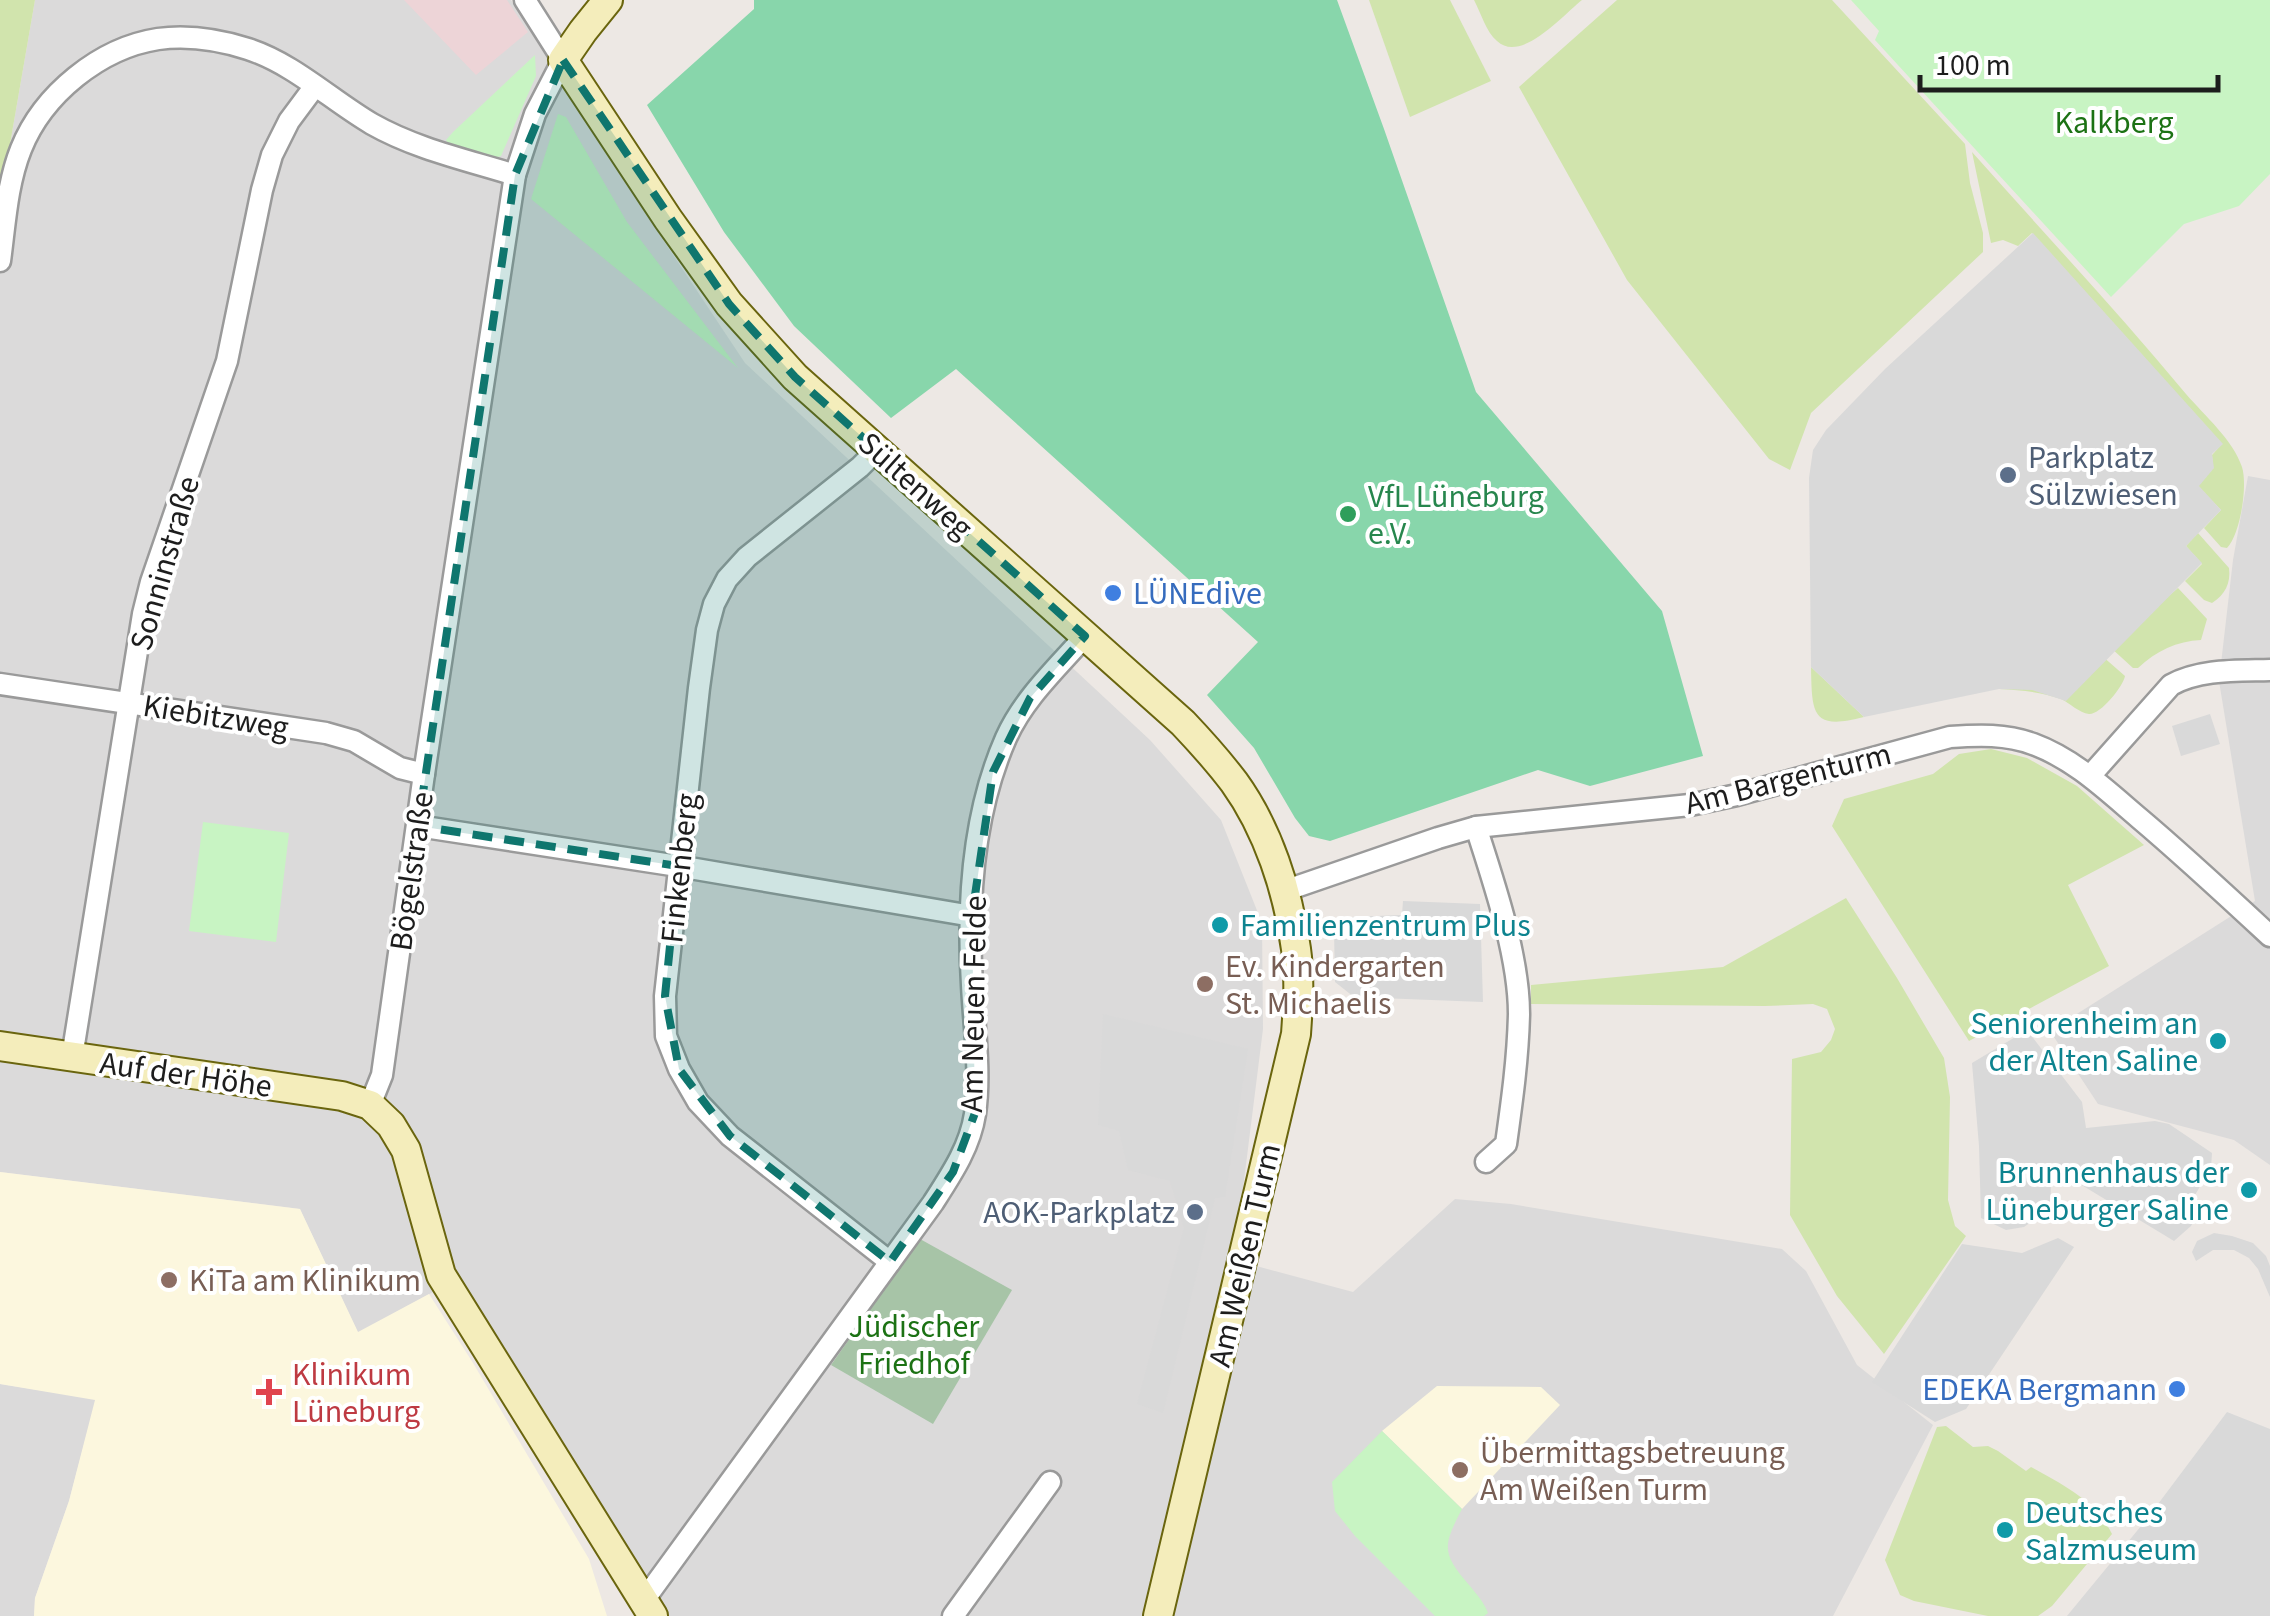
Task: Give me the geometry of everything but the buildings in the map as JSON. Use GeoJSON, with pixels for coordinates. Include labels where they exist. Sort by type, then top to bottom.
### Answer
{"type":"FeatureCollection","features":[{"type":"Feature","properties":{"kind":"main road"},"geometry":{"type":"LineString","coordinates":[[563,60],[608,0]]}},
{"type":"Feature","properties":{"kind":"main road","name":"Sültenweg"},"geometry":{"type":"LineString","coordinates":[[563,60],[668,219],[730,304],[795,376],[1183,722],[1218,760],[1255,815],[1284,890]]}},
{"type":"Feature","properties":{"kind":"main road","name":"Am Weißen Turm"},"geometry":{"type":"LineString","coordinates":[[1158,1616],[1296,1034],[1296,948],[1284,890]]}},
{"type":"Feature","properties":{"kind":"main road","name":"Auf der Höhe"},"geometry":{"type":"LineString","coordinates":[[0,1046],[342,1096],[370,1105]]}},
{"type":"Feature","properties":{"kind":"main road"},"geometry":{"type":"LineString","coordinates":[[370,1105],[391,1125],[406,1150],[440,1275],[648,1608]]}},
{"type":"Feature","properties":{"kind":"street"},"geometry":{"type":"LineString","coordinates":[[525,0],[563,60]]}},
{"type":"Feature","properties":{"kind":"street"},"geometry":{"type":"LineString","coordinates":[[0,261],[15,168],[28,134],[51,101],[88,68],[123,50],[158,39],[204,38],[250,50],[283,66],[374,125],[419,146],[515,175]]}},
{"type":"Feature","properties":{"kind":"street","name":"Bögelstraße"},"geometry":{"type":"LineString","coordinates":[[370,1105],[382,1075],[515,175],[535,114],[563,60]]}},
{"type":"Feature","properties":{"kind":"street","name":"Sonninstraße"},"geometry":{"type":"LineString","coordinates":[[72,1057],[128,702],[151,582],[227,361],[272,154],[288,121],[315,86]]}},
{"type":"Feature","properties":{"kind":"street","name":"Finkenberg"},"geometry":{"type":"LineString","coordinates":[[877,450],[748,556],[728,579],[714,604],[701,669],[665,996],[666,1036],[698,1102],[730,1136],[890,1262]]}},
{"type":"Feature","properties":{"kind":"street","name":"Am Neuen Felde"},"geometry":{"type":"LineString","coordinates":[[648,1608],[953,1172],[968,1142],[975,1113],[970,964],[982,816],[1008,734],[1030,698],[1085,636]]}},
{"type":"Feature","properties":{"kind":"street"},"geometry":{"type":"LineString","coordinates":[[2090,776],[2171,685],[2183,678],[2215,672],[2270,670]]}},
{"type":"Feature","properties":{"kind":"street","name":"Kiebitzweg"},"geometry":{"type":"LineString","coordinates":[[0,684],[326,733],[354,742],[400,768],[424,774]]}},
{"type":"Feature","properties":{"kind":"street","name":"Am Bargenturm"},"geometry":{"type":"LineString","coordinates":[[1284,890],[1476,827],[1690,805],[1950,737],[2004,736],[2059,756],[2090,776],[2270,936]]}},
{"type":"Feature","properties":{"kind":"street"},"geometry":{"type":"LineString","coordinates":[[418,826],[972,916]]}},
{"type":"Feature","properties":{"kind":"street"},"geometry":{"type":"LineString","coordinates":[[1476,827],[1514,962],[1519,1011],[1506,1144],[1486,1162]]}},
{"type":"Feature","properties":{"kind":"street"},"geometry":{"type":"LineString","coordinates":[[953,1616],[1050,1482]]}},
{"type":"Feature","properties":{"kind":"highlighted area"},"geometry":{"type":"Polygon","coordinates":[[[563,60],[729,304],[795,377],[1085,636],[1030,698],[993,772],[972,916],[975,1113],[953,1172],[890,1262],[730,1136],[679,1069],[665,996],[678,866],[418,826],[515,175],[563,60]]]}},
{"type":"Feature","properties":{"kind":"shaded area"},"geometry":{"type":"Polygon","coordinates":[[[35,0],[511,0],[612,163],[745,363],[1150,740],[1221,820],[1262,923],[1263,1029],[1234,1260],[1353,1292],[1455,1199],[1511,1204],[1782,1249],[1806,1271],[1857,1365],[1933,1425],[1833,1616],[663,1616],[455,1280],[358,1333],[300,1209],[0,1172],[0,202],[35,0]]]}},
{"type":"Feature","properties":{"kind":"shaded area"},"geometry":{"type":"Polygon","coordinates":[[[404,0],[507,0],[528,32],[476,75],[404,0]]]}},
{"type":"Feature","properties":{"kind":"shaded area","name":"Parkplatz Sülzwiesen"},"geometry":{"type":"Polygon","coordinates":[[[2033,233],[2223,444],[2212,454],[2214,468],[2199,486],[2221,510],[2186,546],[2202,563],[2066,701],[2032,690],[1999,689],[1864,717],[1811,667],[1809,478],[1813,450],[1826,430],[1885,369],[2033,233]]]}},
{"type":"Feature","properties":{"kind":"shaded area"},"geometry":{"type":"Polygon","coordinates":[[[2248,476],[2270,480],[2270,1165],[2234,1140],[2098,1104],[2050,1031],[2255,901],[2219,681],[2233,560],[2248,476]]]}},
{"type":"Feature","properties":{"kind":"shaded area"},"geometry":{"type":"Polygon","coordinates":[[[2210,714],[2220,744],[2181,756],[2172,726],[2210,714]]]}},
{"type":"Feature","properties":{"kind":"shaded area"},"geometry":{"type":"Polygon","coordinates":[[[1403,901],[1480,904],[1483,1002],[1354,997],[1335,982],[1334,930],[1351,917],[1402,915],[1403,901]]]}},
{"type":"Feature","properties":{"kind":"shaded area","name":"AOK-Parkplatz"},"geometry":{"type":"Polygon","coordinates":[[[1103,1014],[1248,1049],[1225,1197],[1215,1198],[1163,1413],[1137,1404],[1184,1228],[1170,1181],[1128,1170],[1119,1131],[1098,1125],[1103,1014]]]}},
{"type":"Feature","properties":{"kind":"shaded area"},"geometry":{"type":"Polygon","coordinates":[[[2027,1030],[2082,1102],[2086,1128],[2155,1121],[2169,1124],[2212,1153],[2211,1168],[2195,1195],[2199,1202],[2191,1211],[2197,1215],[2174,1241],[2070,1178],[2051,1184],[2050,1209],[2024,1227],[2006,1230],[1981,1218],[1972,1063],[2027,1030]]]}},
{"type":"Feature","properties":{"kind":"shaded area","name":"Klinikum Lüneburg"},"geometry":{"type":"Polygon","coordinates":[[[0,1172],[300,1209],[358,1332],[429,1294],[589,1559],[607,1616],[34,1616],[35,1598],[69,1501],[95,1400],[0,1384],[0,1172]]]}},
{"type":"Feature","properties":{"kind":"shaded area"},"geometry":{"type":"Polygon","coordinates":[[[2214,1233],[2253,1243],[2266,1256],[2270,1266],[2270,1297],[2258,1269],[2249,1258],[2234,1250],[2213,1250],[2196,1261],[2192,1252],[2197,1241],[2214,1233]]]}},
{"type":"Feature","properties":{"kind":"shaded area"},"geometry":{"type":"Polygon","coordinates":[[[2058,1238],[2074,1247],[1966,1409],[1935,1422],[1872,1382],[1962,1244],[2022,1253],[2058,1238]]]}},
{"type":"Feature","properties":{"kind":"shaded area"},"geometry":{"type":"Polygon","coordinates":[[[0,1384],[96,1399],[69,1501],[35,1598],[34,1616],[0,1616],[0,1384]]]}},
{"type":"Feature","properties":{"kind":"shaded area","name":"Übermittagsbetreuung Am Weißen Turm"},"geometry":{"type":"Polygon","coordinates":[[[1437,1386],[1541,1387],[1560,1405],[1462,1509],[1382,1431],[1437,1386]]]}},
{"type":"Feature","properties":{"kind":"shaded area"},"geometry":{"type":"Polygon","coordinates":[[[2227,1412],[2270,1429],[2270,1616],[2067,1616],[2146,1520],[2227,1412]]]}},
{"type":"Feature","properties":{"kind":"green space"},"geometry":{"type":"Polygon","coordinates":[[[0,0],[35,0],[0,202],[0,0]]]}},
{"type":"Feature","properties":{"kind":"green space","name":"VfL Lüneburg e.V."},"geometry":{"type":"Polygon","coordinates":[[[754,0],[1337,0],[1476,392],[1662,611],[1703,756],[1590,786],[1538,770],[1330,841],[1309,836],[1254,748],[1207,695],[1258,642],[956,369],[891,418],[794,326],[724,232],[647,105],[754,9],[754,0]]]}},
{"type":"Feature","properties":{"kind":"green space"},"geometry":{"type":"Polygon","coordinates":[[[1369,0],[1450,0],[1491,81],[1410,117],[1369,0]]]}},
{"type":"Feature","properties":{"kind":"green space"},"geometry":{"type":"Polygon","coordinates":[[[1474,0],[1582,0],[1541,35],[1518,46],[1507,46],[1490,33],[1474,0]]]}},
{"type":"Feature","properties":{"kind":"green space"},"geometry":{"type":"Polygon","coordinates":[[[1617,0],[1832,0],[1965,144],[1983,233],[1983,252],[1811,413],[1790,470],[1769,459],[1627,280],[1519,87],[1617,0]]]}},
{"type":"Feature","properties":{"kind":"green space","name":"Kalkberg"},"geometry":{"type":"Polygon","coordinates":[[[1851,0],[2270,0],[2270,174],[2239,206],[2184,224],[2111,297],[1875,40],[1879,31],[1851,0]]]}},
{"type":"Feature","properties":{"kind":"green space"},"geometry":{"type":"Polygon","coordinates":[[[535,55],[536,76],[501,156],[491,159],[450,147],[446,140],[453,132],[535,55]]]}},
{"type":"Feature","properties":{"kind":"green space"},"geometry":{"type":"Polygon","coordinates":[[[558,114],[566,117],[627,222],[738,368],[531,199],[558,114]]]}},
{"type":"Feature","properties":{"kind":"green space"},"geometry":{"type":"Polygon","coordinates":[[[1972,152],[2232,447],[2242,467],[2244,486],[2239,522],[2227,548],[2221,547],[2204,528],[2221,510],[2198,486],[2213,468],[2212,455],[2222,444],[2032,233],[2018,246],[2003,240],[1991,243],[1972,152]]]}},
{"type":"Feature","properties":{"kind":"green space"},"geometry":{"type":"Polygon","coordinates":[[[2198,533],[2229,568],[2226,588],[2212,603],[2185,581],[2202,564],[2186,546],[2198,533]]]}},
{"type":"Feature","properties":{"kind":"green space"},"geometry":{"type":"Polygon","coordinates":[[[2178,588],[2207,619],[2201,640],[2167,648],[2133,668],[2110,647],[2178,588]]]}},
{"type":"Feature","properties":{"kind":"green space"},"geometry":{"type":"Polygon","coordinates":[[[2101,655],[2125,676],[2110,700],[2094,713],[2085,713],[2046,695],[1999,689],[2101,655]]]}},
{"type":"Feature","properties":{"kind":"green space"},"geometry":{"type":"Polygon","coordinates":[[[1811,667],[1864,717],[1834,722],[1818,714],[1812,696],[1811,667]]]}},
{"type":"Feature","properties":{"kind":"green space"},"geometry":{"type":"Polygon","coordinates":[[[1991,749],[2027,758],[2077,786],[2144,845],[2068,885],[2109,966],[1969,1041],[1832,826],[1844,799],[1933,774],[1959,754],[1991,749]]]}},
{"type":"Feature","properties":{"kind":"green space"},"geometry":{"type":"Polygon","coordinates":[[[203,822],[289,833],[276,942],[189,931],[203,822]]]}},
{"type":"Feature","properties":{"kind":"green space"},"geometry":{"type":"Polygon","coordinates":[[[1846,898],[1944,1058],[1950,1097],[1948,1200],[1955,1226],[1966,1236],[1884,1354],[1837,1296],[1790,1215],[1792,1059],[1821,1052],[1831,1040],[1835,1029],[1827,1009],[1813,1004],[1531,1004],[1531,985],[1723,967],[1846,898]]]}},
{"type":"Feature","properties":{"kind":"green space","name":"Jüdischer Friedhof"},"geometry":{"type":"Polygon","coordinates":[[[920,1239],[1012,1290],[933,1424],[831,1365],[920,1239]]]}},
{"type":"Feature","properties":{"kind":"green space"},"geometry":{"type":"Polygon","coordinates":[[[1946,1426],[1973,1447],[1988,1446],[2026,1471],[2031,1467],[2066,1487],[2097,1512],[2112,1534],[2052,1606],[2038,1616],[1988,1616],[1900,1595],[1885,1560],[1937,1427],[1946,1426]]]}},
{"type":"Feature","properties":{"kind":"green space"},"geometry":{"type":"Polygon","coordinates":[[[1382,1431],[1462,1509],[1448,1550],[1454,1566],[1484,1605],[1488,1613],[1484,1616],[1435,1616],[1335,1511],[1332,1482],[1382,1431]]]}},
{"type":"Feature","properties":{"kind":"place","name":"Parkplatz Sülzwiesen"},"geometry":{"type":"Point","coordinates":[2008,475]}},
{"type":"Feature","properties":{"kind":"place","name":"VfL Lüneburg e.V."},"geometry":{"type":"Point","coordinates":[1348,514]}},
{"type":"Feature","properties":{"kind":"place","name":"LÜNEdive"},"geometry":{"type":"Point","coordinates":[1113,593]}},
{"type":"Feature","properties":{"kind":"place","name":"Familienzentrum Plus"},"geometry":{"type":"Point","coordinates":[1220,925]}},
{"type":"Feature","properties":{"kind":"place","name":"Ev. Kindergarten St. Michaelis"},"geometry":{"type":"Point","coordinates":[1205,984]}},
{"type":"Feature","properties":{"kind":"place","name":"Seniorenheim an der Alten Saline"},"geometry":{"type":"Point","coordinates":[2218,1041]}},
{"type":"Feature","properties":{"kind":"place","name":"Brunnenhaus der Lüneburger Saline"},"geometry":{"type":"Point","coordinates":[2249,1190]}},
{"type":"Feature","properties":{"kind":"place","name":"AOK-Parkplatz"},"geometry":{"type":"Point","coordinates":[1195,1212]}},
{"type":"Feature","properties":{"kind":"place","name":"KiTa am Klinikum"},"geometry":{"type":"Point","coordinates":[169,1280]}},
{"type":"Feature","properties":{"kind":"place","name":"EDEKA Bergmann"},"geometry":{"type":"Point","coordinates":[2177,1389]}},
{"type":"Feature","properties":{"kind":"place","name":"Klinikum Lüneburg"},"geometry":{"type":"Point","coordinates":[269,1392]}},
{"type":"Feature","properties":{"kind":"place","name":"Übermittagsbetreuung Am Weißen Turm"},"geometry":{"type":"Point","coordinates":[1460,1470]}},
{"type":"Feature","properties":{"kind":"place","name":"Deutsches Salzmuseum"},"geometry":{"type":"Point","coordinates":[2005,1530]}}]}
